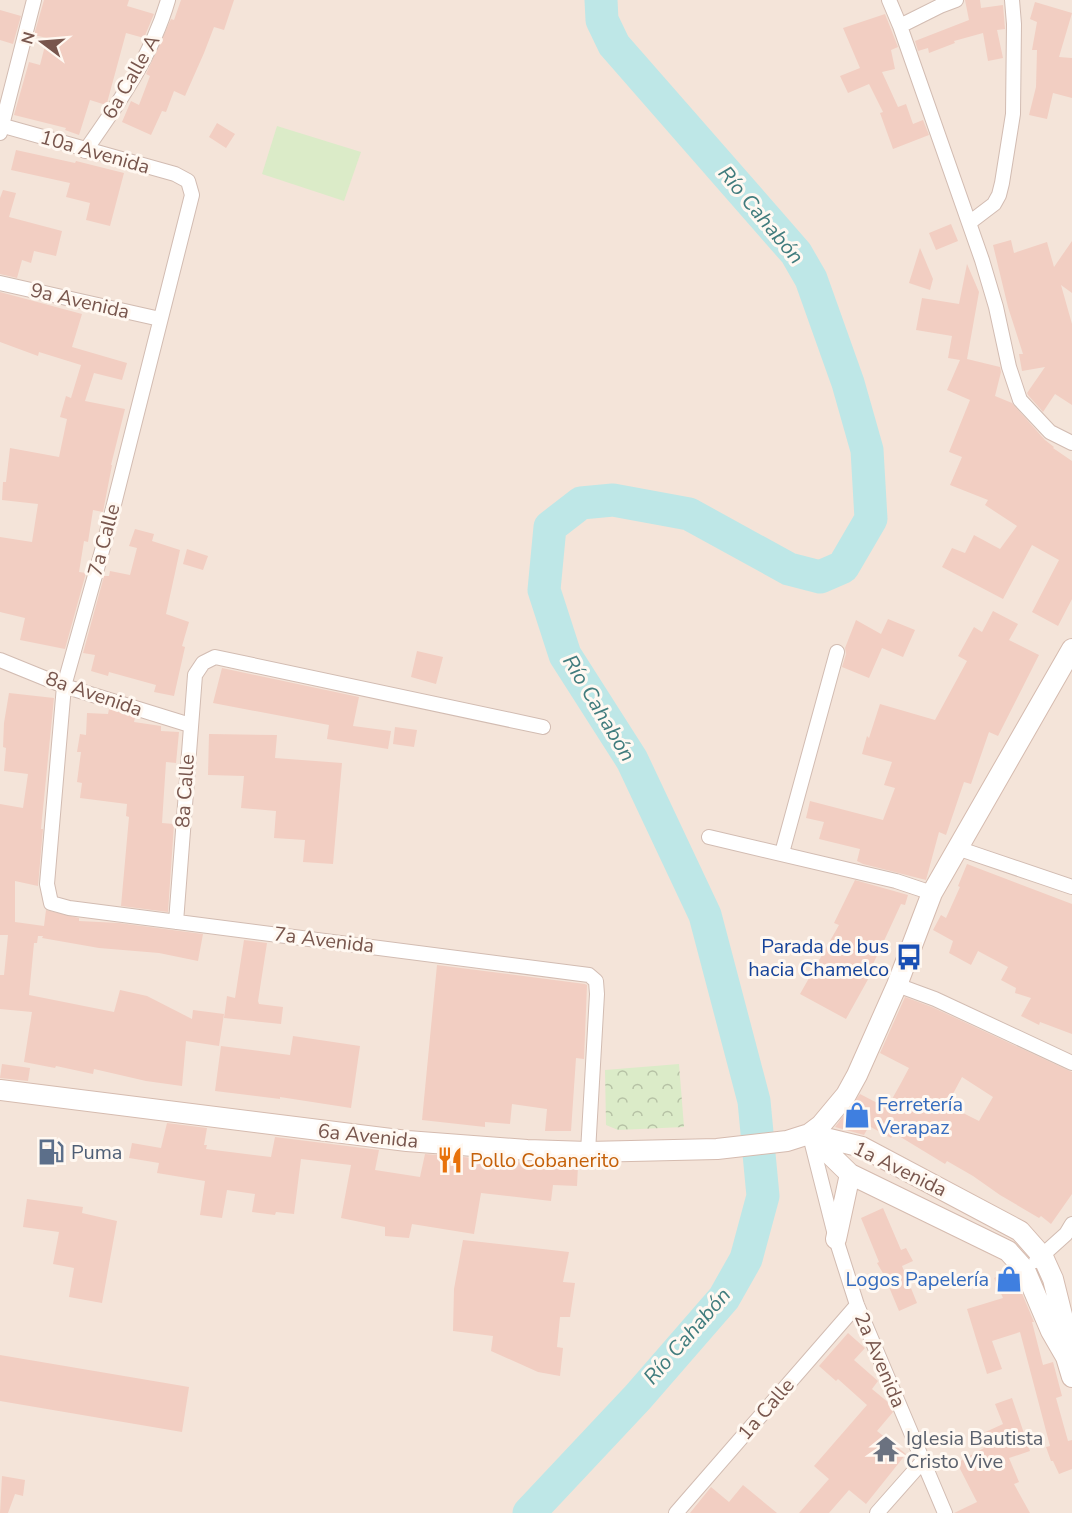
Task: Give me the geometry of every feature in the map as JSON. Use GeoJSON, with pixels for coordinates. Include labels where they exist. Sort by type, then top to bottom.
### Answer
{"type":"FeatureCollection","features":[{"type":"Feature","properties":{"kind":"main road"},"geometry":{"type":"LineString","coordinates":[[809,1134],[821,1125],[846,1095],[857,1075],[897,985],[932,893],[1072,649]]}},
{"type":"Feature","properties":{"kind":"main road","name":"6a Avenida"},"geometry":{"type":"LineString","coordinates":[[0,1090],[406,1141],[527,1150],[588,1152],[717,1149],[787,1142],[809,1134]]}},
{"type":"Feature","properties":{"kind":"main road","name":"1a Avenida"},"geometry":{"type":"LineString","coordinates":[[809,1134],[850,1174],[1008,1251],[1025,1270],[1051,1331],[1066,1356]]}},
{"type":"Feature","properties":{"kind":"main road","name":"1a Avenida"},"geometry":{"type":"LineString","coordinates":[[809,1134],[862,1147],[1020,1231],[1042,1257],[1053,1279],[1065,1327],[1066,1356],[1072,1377]]}},
{"type":"Feature","properties":{"kind":"main road"},"geometry":{"type":"LineString","coordinates":[[836,1239],[850,1174]]}},
{"type":"Feature","properties":{"kind":"street"},"geometry":{"type":"LineString","coordinates":[[0,128],[34,0]]}},
{"type":"Feature","properties":{"kind":"street","name":"6a Calle A"},"geometry":{"type":"LineString","coordinates":[[86,151],[125,93],[161,25],[168,0]]}},
{"type":"Feature","properties":{"kind":"street"},"geometry":{"type":"LineString","coordinates":[[889,0],[969,223],[996,307],[1009,368],[1020,400],[1050,432],[1072,443]]}},
{"type":"Feature","properties":{"kind":"street"},"geometry":{"type":"LineString","coordinates":[[900,26],[956,0]]}},
{"type":"Feature","properties":{"kind":"street"},"geometry":{"type":"LineString","coordinates":[[969,223],[994,204],[1002,183],[1013,114],[1012,0]]}},
{"type":"Feature","properties":{"kind":"street","name":"10a Avenida"},"geometry":{"type":"LineString","coordinates":[[0,128],[175,174],[188,181]]}},
{"type":"Feature","properties":{"kind":"street","name":"7a Calle"},"geometry":{"type":"LineString","coordinates":[[51,903],[47,884],[64,686],[105,540],[192,195],[188,181]]}},
{"type":"Feature","properties":{"kind":"street","name":"9a Avenida"},"geometry":{"type":"LineString","coordinates":[[0,283],[160,319]]}},
{"type":"Feature","properties":{"kind":"street"},"geometry":{"type":"LineString","coordinates":[[782,853],[837,652]]}},
{"type":"Feature","properties":{"kind":"street","name":"8a Calle"},"geometry":{"type":"LineString","coordinates":[[176,922],[195,675],[202,663],[215,657],[543,727]]}},
{"type":"Feature","properties":{"kind":"street","name":"8a Avenida"},"geometry":{"type":"LineString","coordinates":[[0,660],[64,686],[190,725]]}},
{"type":"Feature","properties":{"kind":"street"},"geometry":{"type":"LineString","coordinates":[[709,837],[896,881],[932,893]]}},
{"type":"Feature","properties":{"kind":"street"},"geometry":{"type":"LineString","coordinates":[[957,848],[1072,887]]}},
{"type":"Feature","properties":{"kind":"street","name":"7a Avenida"},"geometry":{"type":"LineString","coordinates":[[51,903],[69,908],[589,975],[596,981],[597,994],[588,1152]]}},
{"type":"Feature","properties":{"kind":"street"},"geometry":{"type":"LineString","coordinates":[[897,985],[965,1012],[1072,1063]]}},
{"type":"Feature","properties":{"kind":"street","name":"2a Avenida"},"geometry":{"type":"LineString","coordinates":[[809,1134],[856,1305],[945,1513]]}},
{"type":"Feature","properties":{"kind":"street"},"geometry":{"type":"LineString","coordinates":[[1025,1270],[1066,1234],[1072,1224]]}},
{"type":"Feature","properties":{"kind":"street","name":"1a Calle"},"geometry":{"type":"LineString","coordinates":[[676,1513],[856,1305]]}},
{"type":"Feature","properties":{"kind":"street"},"geometry":{"type":"LineString","coordinates":[[877,1513],[923,1461]]}},
{"type":"Feature","properties":{"kind":"shaded area"},"geometry":{"type":"Polygon","coordinates":[[[0,0],[1072,0],[1072,1513],[0,1513],[0,0]]]}},
{"type":"Feature","properties":{"kind":"green space"},"geometry":{"type":"Polygon","coordinates":[[[277,126],[361,152],[344,201],[262,174],[277,126]]]}},
{"type":"Feature","properties":{"kind":"green space"},"geometry":{"type":"Polygon","coordinates":[[[679,1064],[684,1127],[618,1130],[606,1125],[605,1070],[679,1064]]]}},
{"type":"Feature","properties":{"kind":"building"},"geometry":{"type":"Polygon","coordinates":[[[44,0],[129,0],[127,6],[154,14],[144,38],[126,33],[107,103],[106,105],[90,100],[79,135],[65,130],[66,128],[14,115],[29,62],[40,65],[47,38],[34,35],[44,0]]]}},
{"type":"Feature","properties":{"kind":"building"},"geometry":{"type":"Polygon","coordinates":[[[181,0],[234,0],[224,30],[214,27],[185,96],[174,91],[166,112],[162,111],[151,135],[122,122],[131,101],[139,105],[150,76],[146,74],[171,19],[174,20],[181,0]]]}},
{"type":"Feature","properties":{"kind":"building"},"geometry":{"type":"Polygon","coordinates":[[[965,0],[980,0],[981,8],[1003,5],[1005,29],[997,30],[1003,58],[988,61],[983,33],[954,41],[955,43],[929,53],[928,48],[918,51],[915,41],[969,20],[965,0]]]}},
{"type":"Feature","properties":{"kind":"building"},"geometry":{"type":"Polygon","coordinates":[[[1035,2],[1072,13],[1059,57],[1072,58],[1072,98],[1053,93],[1047,119],[1029,115],[1036,87],[1037,50],[1032,50],[1037,22],[1030,19],[1035,2]]]}},
{"type":"Feature","properties":{"kind":"building"},"geometry":{"type":"Polygon","coordinates":[[[0,10],[21,16],[13,44],[0,40],[0,10]]]}},
{"type":"Feature","properties":{"kind":"building"},"geometry":{"type":"Polygon","coordinates":[[[885,14],[898,47],[891,50],[895,69],[882,72],[898,107],[906,104],[913,124],[923,120],[929,135],[893,149],[880,113],[883,112],[869,84],[848,93],[840,76],[860,68],[843,28],[885,14]]]}},
{"type":"Feature","properties":{"kind":"building"},"geometry":{"type":"Polygon","coordinates":[[[217,123],[235,134],[226,148],[209,137],[217,123]]]}},
{"type":"Feature","properties":{"kind":"building"},"geometry":{"type":"Polygon","coordinates":[[[16,150],[124,173],[110,226],[86,220],[90,203],[66,197],[70,183],[11,170],[16,150]]]}},
{"type":"Feature","properties":{"kind":"building"},"geometry":{"type":"Polygon","coordinates":[[[3,190],[16,193],[9,217],[62,231],[56,256],[34,251],[31,263],[22,260],[17,278],[0,274],[0,198],[3,190]]]}},
{"type":"Feature","properties":{"kind":"building"},"geometry":{"type":"Polygon","coordinates":[[[951,224],[958,241],[936,250],[929,233],[951,224]]]}},
{"type":"Feature","properties":{"kind":"building"},"geometry":{"type":"Polygon","coordinates":[[[1011,240],[1014,253],[1047,242],[1054,267],[1072,241],[1072,293],[1061,285],[1072,324],[1072,405],[1055,394],[1043,412],[1027,393],[1045,367],[1022,371],[1019,354],[1023,354],[1008,307],[993,245],[1011,240]]]}},
{"type":"Feature","properties":{"kind":"building"},"geometry":{"type":"Polygon","coordinates":[[[920,248],[933,279],[930,290],[909,283],[920,248]]]}},
{"type":"Feature","properties":{"kind":"building"},"geometry":{"type":"Polygon","coordinates":[[[967,264],[979,292],[967,359],[1000,367],[1001,372],[995,396],[1012,403],[1053,448],[1072,461],[1072,599],[1058,626],[1032,612],[1059,560],[1032,545],[1003,599],[942,567],[952,548],[965,553],[974,535],[1000,549],[1017,526],[985,505],[988,500],[950,485],[962,457],[949,452],[970,400],[947,390],[960,360],[948,358],[952,336],[916,330],[922,298],[959,304],[967,264]]]}},
{"type":"Feature","properties":{"kind":"building"},"geometry":{"type":"Polygon","coordinates":[[[0,292],[82,314],[72,347],[127,363],[122,380],[94,373],[85,401],[125,409],[111,465],[103,512],[93,510],[88,542],[84,541],[79,572],[86,573],[65,649],[20,640],[25,618],[0,612],[0,537],[32,542],[38,504],[2,500],[3,482],[6,482],[10,448],[59,457],[67,419],[60,417],[66,396],[71,398],[81,365],[39,352],[38,356],[0,342],[0,292]]]}},
{"type":"Feature","properties":{"kind":"building"},"geometry":{"type":"Polygon","coordinates":[[[135,529],[154,534],[152,541],[180,550],[166,614],[189,622],[182,646],[185,647],[174,696],[154,692],[156,685],[109,672],[108,676],[91,671],[95,655],[83,653],[104,576],[109,576],[110,571],[130,575],[137,548],[129,546],[135,529]]]}},
{"type":"Feature","properties":{"kind":"building"},"geometry":{"type":"Polygon","coordinates":[[[187,549],[208,556],[203,570],[183,564],[187,549]]]}},
{"type":"Feature","properties":{"kind":"building"},"geometry":{"type":"Polygon","coordinates":[[[993,611],[1018,624],[1009,640],[1039,655],[998,736],[989,732],[971,784],[964,782],[946,835],[939,832],[926,880],[863,864],[857,861],[860,849],[819,839],[824,822],[806,818],[810,801],[883,820],[895,788],[884,785],[892,762],[862,754],[880,704],[935,720],[967,661],[958,656],[974,627],[982,632],[993,611]]]}},
{"type":"Feature","properties":{"kind":"building"},"geometry":{"type":"Polygon","coordinates":[[[888,619],[915,630],[903,657],[882,648],[869,678],[842,667],[846,654],[845,648],[856,620],[881,634],[888,619]]]}},
{"type":"Feature","properties":{"kind":"building"},"geometry":{"type":"Polygon","coordinates":[[[417,651],[443,657],[436,684],[411,677],[417,651]]]}},
{"type":"Feature","properties":{"kind":"building"},"geometry":{"type":"Polygon","coordinates":[[[222,668],[359,697],[353,726],[391,731],[388,749],[327,739],[329,725],[213,703],[222,668]]]}},
{"type":"Feature","properties":{"kind":"building"},"geometry":{"type":"Polygon","coordinates":[[[9,693],[54,698],[41,829],[43,829],[38,886],[15,881],[15,922],[44,926],[46,910],[79,918],[79,921],[119,923],[203,934],[198,961],[159,953],[99,948],[38,936],[37,943],[34,943],[29,995],[114,1012],[120,990],[147,996],[192,1019],[193,1010],[224,1014],[219,1046],[186,1041],[182,1086],[146,1081],[94,1069],[93,1074],[24,1062],[32,1012],[0,1009],[0,975],[4,975],[8,935],[0,935],[0,804],[23,808],[28,774],[4,771],[6,748],[3,747],[4,723],[9,693]]]}},
{"type":"Feature","properties":{"kind":"building"},"geometry":{"type":"Polygon","coordinates":[[[109,709],[135,717],[134,722],[161,726],[161,731],[179,732],[176,763],[166,762],[162,823],[174,824],[168,912],[121,906],[129,817],[126,816],[127,804],[80,798],[82,783],[77,782],[81,752],[77,752],[80,734],[86,735],[87,713],[108,714],[109,709]]]}},
{"type":"Feature","properties":{"kind":"building"},"geometry":{"type":"Polygon","coordinates":[[[395,727],[417,730],[414,747],[393,744],[395,727]]]}},
{"type":"Feature","properties":{"kind":"building"},"geometry":{"type":"Polygon","coordinates":[[[209,734],[277,735],[275,758],[342,763],[333,864],[303,862],[305,840],[274,838],[276,811],[241,808],[244,776],[208,775],[209,734]]]}},
{"type":"Feature","properties":{"kind":"building"},"geometry":{"type":"Polygon","coordinates":[[[967,864],[1072,904],[1072,1034],[1040,1022],[1039,1025],[1021,1016],[1031,998],[1015,993],[1016,988],[1001,980],[1008,967],[978,951],[971,965],[949,953],[953,941],[933,930],[941,915],[946,918],[960,887],[958,886],[967,864]]]}},
{"type":"Feature","properties":{"kind":"building"},"geometry":{"type":"Polygon","coordinates":[[[855,880],[908,895],[905,905],[901,904],[873,964],[876,965],[846,1019],[800,994],[839,925],[834,923],[855,880]]]}},
{"type":"Feature","properties":{"kind":"building"},"geometry":{"type":"Polygon","coordinates":[[[244,940],[267,943],[258,1001],[259,1004],[283,1007],[281,1024],[224,1018],[227,996],[235,998],[244,940]]]}},
{"type":"Feature","properties":{"kind":"building"},"geometry":{"type":"Polygon","coordinates":[[[437,965],[587,985],[584,1059],[576,1058],[571,1131],[545,1131],[547,1109],[512,1104],[510,1124],[485,1122],[485,1127],[422,1120],[437,965]]]}},
{"type":"Feature","properties":{"kind":"building"},"geometry":{"type":"Polygon","coordinates":[[[905,997],[932,1007],[1072,1072],[1072,1194],[1051,1224],[1041,1216],[1039,1218],[1000,1195],[973,1176],[947,1161],[945,1164],[894,1133],[891,1138],[869,1126],[864,1135],[835,1127],[860,1094],[887,1108],[909,1068],[880,1053],[905,997]],[[962,1077],[947,1105],[979,1121],[993,1097],[962,1077]]]}},
{"type":"Feature","properties":{"kind":"building"},"geometry":{"type":"Polygon","coordinates":[[[293,1036],[360,1046],[351,1108],[280,1097],[280,1099],[215,1091],[221,1046],[290,1055],[293,1036]]]}},
{"type":"Feature","properties":{"kind":"building"},"geometry":{"type":"Polygon","coordinates":[[[2,1064],[30,1068],[28,1081],[0,1078],[2,1064]]]}},
{"type":"Feature","properties":{"kind":"building"},"geometry":{"type":"Polygon","coordinates":[[[167,1123],[207,1128],[204,1145],[207,1145],[206,1149],[271,1157],[275,1137],[379,1150],[375,1170],[420,1177],[425,1154],[578,1166],[577,1186],[553,1185],[551,1201],[481,1193],[474,1234],[412,1224],[409,1238],[385,1236],[385,1227],[341,1218],[351,1165],[301,1159],[294,1214],[276,1212],[275,1215],[252,1212],[255,1194],[227,1190],[222,1218],[200,1215],[205,1181],[157,1173],[159,1163],[129,1158],[132,1143],[161,1148],[167,1123]]]}},
{"type":"Feature","properties":{"kind":"building"},"geometry":{"type":"Polygon","coordinates":[[[27,1199],[83,1207],[82,1213],[117,1221],[102,1303],[69,1297],[74,1268],[53,1264],[59,1232],[23,1227],[27,1199]]]}},
{"type":"Feature","properties":{"kind":"building"},"geometry":{"type":"Polygon","coordinates":[[[883,1208],[901,1250],[906,1248],[913,1261],[902,1266],[917,1303],[899,1311],[877,1263],[879,1262],[861,1218],[883,1208]]]}},
{"type":"Feature","properties":{"kind":"building"},"geometry":{"type":"Polygon","coordinates":[[[463,1240],[569,1252],[563,1282],[575,1283],[570,1317],[560,1317],[557,1347],[563,1348],[560,1376],[538,1372],[491,1351],[493,1336],[453,1331],[454,1289],[463,1240]]]}},
{"type":"Feature","properties":{"kind":"building"},"geometry":{"type":"Polygon","coordinates":[[[1009,1270],[1015,1277],[1034,1322],[1032,1322],[1043,1365],[1053,1362],[1062,1396],[1056,1398],[1068,1441],[1072,1440],[1072,1469],[1059,1474],[1046,1447],[1050,1446],[1020,1332],[992,1341],[1002,1369],[987,1374],[967,1309],[1003,1298],[994,1278],[1009,1270]]]}},
{"type":"Feature","properties":{"kind":"building"},"geometry":{"type":"Polygon","coordinates":[[[848,1333],[865,1348],[854,1360],[878,1381],[872,1389],[889,1403],[893,1412],[877,1431],[906,1454],[866,1504],[849,1490],[829,1513],[799,1513],[829,1479],[814,1466],[867,1405],[838,1379],[836,1381],[819,1366],[848,1333]]]}},
{"type":"Feature","properties":{"kind":"building"},"geometry":{"type":"Polygon","coordinates":[[[0,1355],[189,1387],[182,1432],[0,1401],[0,1355]]]}},
{"type":"Feature","properties":{"kind":"building"},"geometry":{"type":"Polygon","coordinates":[[[1012,1398],[1030,1451],[1009,1458],[1019,1482],[1014,1484],[1030,1513],[954,1513],[977,1502],[957,1463],[984,1448],[979,1435],[1003,1424],[995,1404],[1012,1398]]]}},
{"type":"Feature","properties":{"kind":"building"},"geometry":{"type":"Polygon","coordinates":[[[2,1476],[25,1480],[23,1496],[15,1494],[8,1513],[0,1513],[2,1476]]]}},
{"type":"Feature","properties":{"kind":"building"},"geometry":{"type":"Polygon","coordinates":[[[743,1485],[777,1513],[690,1513],[711,1487],[729,1502],[743,1485]]]}},
{"type":"Feature","properties":{"kind":"waterway","name":"Río Cahabón"},"geometry":{"type":"LineString","coordinates":[[529,1513],[638,1397],[724,1298],[746,1259],[763,1196],[754,1101],[705,915],[632,760],[565,655],[544,590],[550,527],[581,503],[613,500],[689,514],[789,569],[820,577],[843,567],[871,519],[867,450],[848,383],[811,279],[796,253],[614,45],[602,20],[601,0]]}},
{"type":"Feature","properties":{"kind":"place","name":"Parada de bus hacia Chamelco"},"geometry":{"type":"Point","coordinates":[909,957]}},
{"type":"Feature","properties":{"kind":"place","name":"Ferretería Verapaz"},"geometry":{"type":"Point","coordinates":[857,1115]}},
{"type":"Feature","properties":{"kind":"place","name":"Puma"},"geometry":{"type":"Point","coordinates":[51,1152]}},
{"type":"Feature","properties":{"kind":"place","name":"Pollo Cobanerito"},"geometry":{"type":"Point","coordinates":[450,1160]}},
{"type":"Feature","properties":{"kind":"place","name":"Logos Papelería"},"geometry":{"type":"Point","coordinates":[1009,1279]}},
{"type":"Feature","properties":{"kind":"place","name":"Iglesia Bautista Cristo Vive"},"geometry":{"type":"Point","coordinates":[886,1449]}}]}
